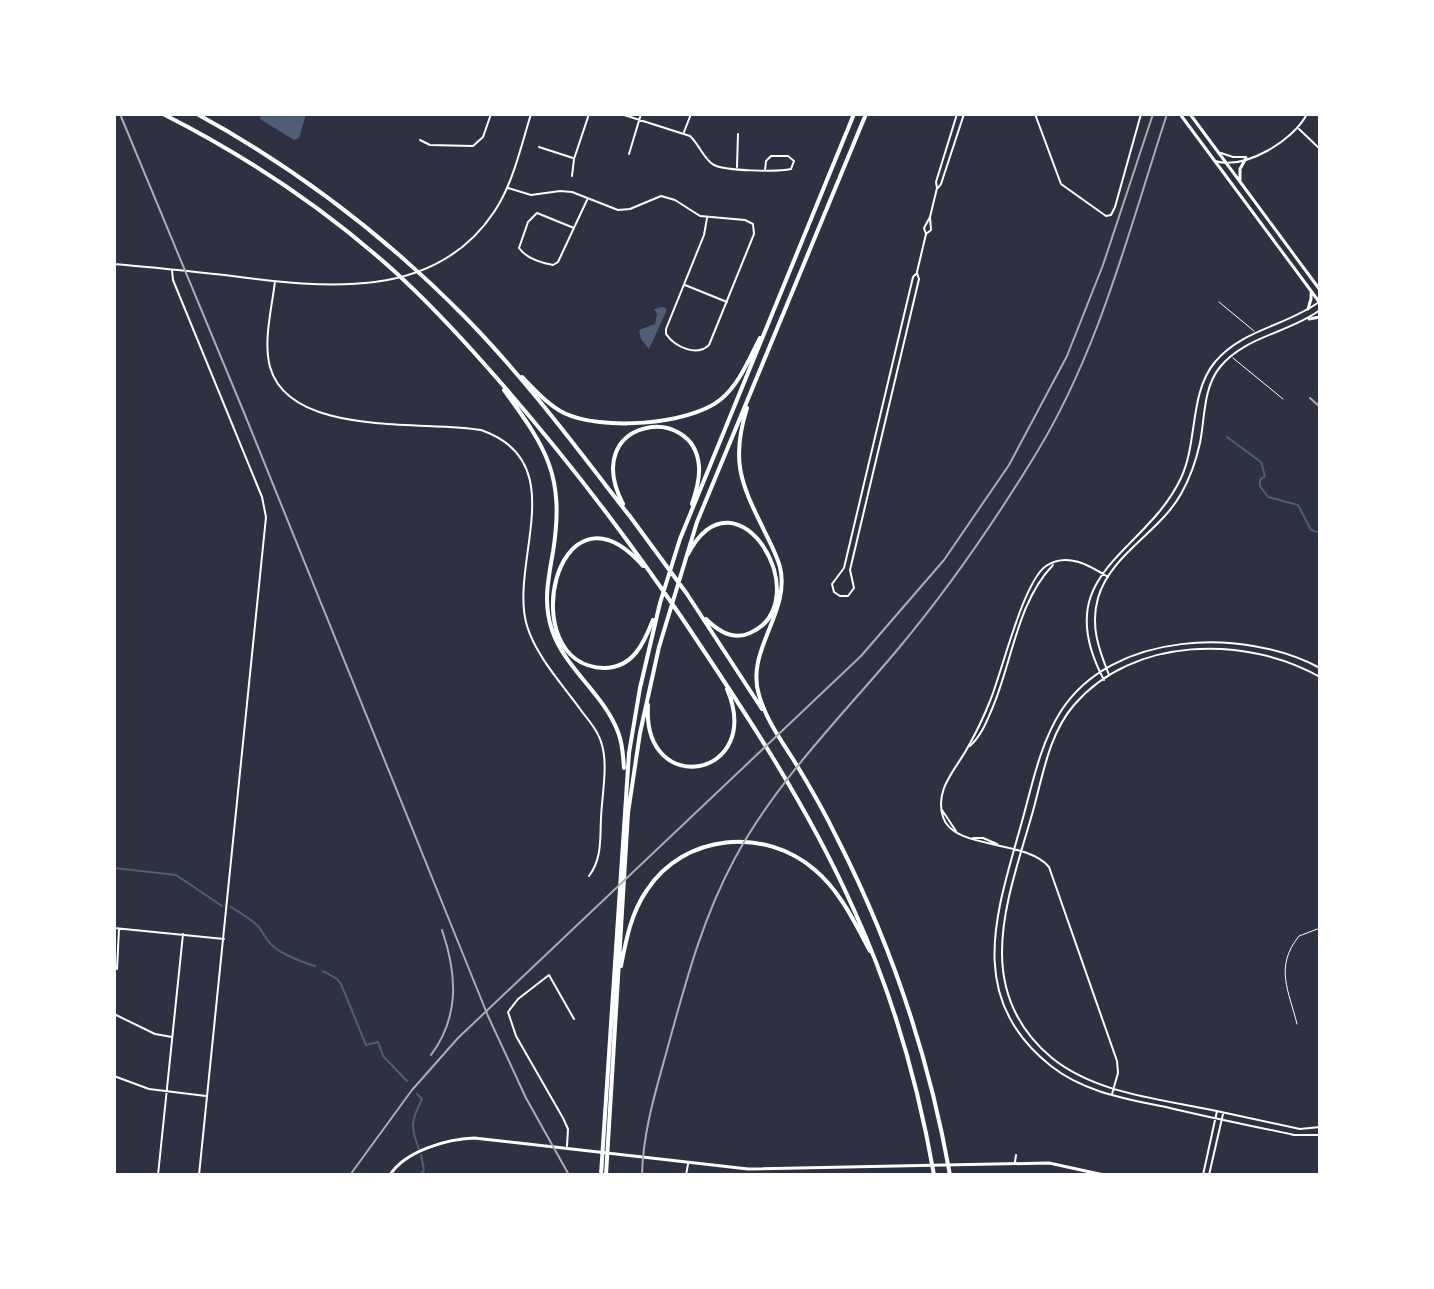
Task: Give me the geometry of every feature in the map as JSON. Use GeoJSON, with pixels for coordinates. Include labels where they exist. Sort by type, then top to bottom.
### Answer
{"type":"FeatureCollection","features":[{"type":"Feature","properties":{"kind":"highway"},"geometry":{"type":"LineString","coordinates":[[163,114],[229,150],[298,194],[390,267],[491,372],[571,466],[657,583],[756,730],[844,886],[879,970],[908,1057],[934,1175]]}},
{"type":"Feature","properties":{"kind":"highway"},"geometry":{"type":"LineString","coordinates":[[197,114],[268,155],[361,223],[446,298],[549,403],[575,417],[613,422],[677,418],[705,409],[727,394],[769,322]]}},
{"type":"Feature","properties":{"kind":"highway"},"geometry":{"type":"LineString","coordinates":[[687,521],[854,114]]}},
{"type":"Feature","properties":{"kind":"highway"},"geometry":{"type":"LineString","coordinates":[[604,1175],[632,783],[664,626],[697,522],[865,115]]}},
{"type":"Feature","properties":{"kind":"highway"},"geometry":{"type":"LineString","coordinates":[[504,360],[628,514],[687,594],[809,786],[869,901],[893,960],[930,1079],[950,1175]]}},
{"type":"Feature","properties":{"kind":"highway"},"geometry":{"type":"LineString","coordinates":[[491,372],[536,435],[549,463],[558,511],[546,595],[549,622],[561,650],[616,727],[622,745],[626,782]]}},
{"type":"Feature","properties":{"kind":"highway"},"geometry":{"type":"LineString","coordinates":[[754,386],[739,436],[738,471],[778,561],[782,584],[778,606],[757,667],[757,688],[766,715]]}},
{"type":"Feature","properties":{"kind":"highway"},"geometry":{"type":"LineString","coordinates":[[606,1149],[626,782],[638,699],[660,603],[698,481],[698,457],[682,435],[660,427],[646,428],[621,443],[612,466],[613,481],[628,514]]}},
{"type":"Feature","properties":{"kind":"highway"},"geometry":{"type":"LineString","coordinates":[[683,564],[703,532],[727,523],[743,527],[757,538],[774,568],[776,589],[772,609],[751,633],[740,636],[724,633],[713,626],[693,604]]}},
{"type":"Feature","properties":{"kind":"highway"},"geometry":{"type":"LineString","coordinates":[[657,583],[623,547],[605,540],[585,542],[569,552],[560,563],[553,590],[553,613],[563,641],[576,658],[593,666],[612,667],[624,663],[639,650],[660,603]]}},
{"type":"Feature","properties":{"kind":"highway"},"geometry":{"type":"LineString","coordinates":[[649,690],[648,728],[657,750],[678,765],[700,767],[719,757],[733,736],[734,710],[721,676]]}},
{"type":"Feature","properties":{"kind":"highway"},"geometry":{"type":"LineString","coordinates":[[618,984],[632,920],[649,886],[683,857],[705,847],[729,842],[760,843],[795,855],[820,874],[845,907],[879,970]]}},
{"type":"Feature","properties":{"kind":"main road"},"geometry":{"type":"LineString","coordinates":[[1180,114],[1320,302]]}},
{"type":"Feature","properties":{"kind":"main road"},"geometry":{"type":"LineString","coordinates":[[1190,114],[1320,288]]}},
{"type":"Feature","properties":{"kind":"main road"},"geometry":{"type":"LineString","coordinates":[[1241,183],[1240,169],[1249,157]]}},
{"type":"Feature","properties":{"kind":"main road"},"geometry":{"type":"LineString","coordinates":[[1308,309],[1311,299],[1309,289]]}},
{"type":"Feature","properties":{"kind":"main road"},"geometry":{"type":"LineString","coordinates":[[1309,319],[1320,317]]}},
{"type":"Feature","properties":{"kind":"main road"},"geometry":{"type":"LineString","coordinates":[[390,1175],[405,1158],[463,1139],[748,1169],[1049,1163],[1104,1175]]}},
{"type":"Feature","properties":{"kind":"street"},"geometry":{"type":"LineString","coordinates":[[420,140],[430,145],[473,146],[483,137],[491,114]]}},
{"type":"Feature","properties":{"kind":"street"},"geometry":{"type":"LineString","coordinates":[[114,264],[348,286],[395,279],[426,268],[458,249],[481,229],[493,213],[507,187],[531,114]]}},
{"type":"Feature","properties":{"kind":"street"},"geometry":{"type":"LineString","coordinates":[[572,176],[574,159],[589,114]]}},
{"type":"Feature","properties":{"kind":"street"},"geometry":{"type":"LineString","coordinates":[[621,114],[684,133],[698,143],[710,163],[716,166],[765,170],[787,171],[794,161],[788,156],[771,156],[766,161],[765,170]]}},
{"type":"Feature","properties":{"kind":"street"},"geometry":{"type":"LineString","coordinates":[[629,154],[641,114]]}},
{"type":"Feature","properties":{"kind":"street"},"geometry":{"type":"LineString","coordinates":[[684,133],[691,114]]}},
{"type":"Feature","properties":{"kind":"street"},"geometry":{"type":"LineString","coordinates":[[917,273],[919,279],[850,570],[854,588],[848,596],[840,596],[833,590],[833,581],[844,568],[913,277],[917,273],[926,234],[931,230],[936,179],[957,114]]}},
{"type":"Feature","properties":{"kind":"street"},"geometry":{"type":"LineString","coordinates":[[937,188],[964,114]]}},
{"type":"Feature","properties":{"kind":"street"},"geometry":{"type":"LineString","coordinates":[[1035,114],[1061,184],[1106,216],[1111,215],[1115,207],[1141,114]]}},
{"type":"Feature","properties":{"kind":"street"},"geometry":{"type":"LineString","coordinates":[[1215,161],[1226,163],[1275,148],[1298,129],[1307,114]]}},
{"type":"Feature","properties":{"kind":"street"},"geometry":{"type":"LineString","coordinates":[[1298,129],[1320,149]]}},
{"type":"Feature","properties":{"kind":"street"},"geometry":{"type":"LineString","coordinates":[[737,168],[738,134]]}},
{"type":"Feature","properties":{"kind":"street"},"geometry":{"type":"LineString","coordinates":[[539,147],[574,159]]}},
{"type":"Feature","properties":{"kind":"street"},"geometry":{"type":"LineString","coordinates":[[1218,151],[1233,157],[1249,157]]}},
{"type":"Feature","properties":{"kind":"street"},"geometry":{"type":"LineString","coordinates":[[507,187],[531,195],[572,192],[618,210],[630,209],[653,197],[669,197],[707,218],[749,221],[754,229],[727,302],[709,345],[696,352],[671,341],[666,334],[704,235],[707,218]]}},
{"type":"Feature","properties":{"kind":"street"},"geometry":{"type":"LineString","coordinates":[[574,228],[537,213],[528,222],[519,248],[523,254],[553,265],[558,262],[574,228],[587,199]]}},
{"type":"Feature","properties":{"kind":"street"},"geometry":{"type":"LineString","coordinates":[[172,270],[173,280],[265,510],[199,1175]]}},
{"type":"Feature","properties":{"kind":"street"},"geometry":{"type":"LineString","coordinates":[[275,281],[269,360],[286,394],[299,404],[355,420],[481,430],[491,433],[511,448],[525,468],[534,506],[523,597],[527,627],[535,645],[598,734],[603,753],[599,858],[589,876]]}},
{"type":"Feature","properties":{"kind":"street"},"geometry":{"type":"LineString","coordinates":[[684,284],[727,302]]}},
{"type":"Feature","properties":{"kind":"street"},"geometry":{"type":"LineString","coordinates":[[1104,680],[1091,643],[1088,619],[1091,596],[1101,573],[1159,513],[1174,491],[1189,454],[1202,387],[1210,369],[1225,352],[1256,333],[1320,302]]}},
{"type":"Feature","properties":{"kind":"street"},"geometry":{"type":"LineString","coordinates":[[1110,676],[1098,645],[1095,621],[1097,600],[1108,577],[1160,523],[1182,493],[1195,462],[1209,387],[1220,367],[1253,342],[1309,319],[1320,310]]}},
{"type":"Feature","properties":{"kind":"street"},"geometry":{"type":"LineString","coordinates":[[1108,577],[1080,561],[1056,563],[1040,581],[1023,618],[983,730],[944,787],[941,809],[947,826],[972,838],[983,838],[1039,857],[1051,871],[1117,1061],[1118,1073],[1111,1095]]}},
{"type":"Feature","properties":{"kind":"street"},"geometry":{"type":"LineString","coordinates":[[1320,668],[1260,646],[1207,641],[1153,650],[1107,670],[1072,696],[1050,731],[997,911],[993,940],[995,968],[1003,1001],[1019,1032],[1045,1061],[1070,1079],[1111,1095],[1216,1119],[1294,1135],[1320,1135]]}},
{"type":"Feature","properties":{"kind":"street"},"geometry":{"type":"LineString","coordinates":[[1320,677],[1271,656],[1214,648],[1160,656],[1104,680],[1075,704],[1054,738],[1003,916],[1001,941],[1002,967],[1010,998],[1027,1031],[1050,1056],[1075,1073],[1115,1089],[1300,1129],[1320,1127]]}},
{"type":"Feature","properties":{"kind":"street"},"geometry":{"type":"LineString","coordinates":[[114,928],[224,939]]}},
{"type":"Feature","properties":{"kind":"street"},"geometry":{"type":"LineString","coordinates":[[117,969],[119,928]]}},
{"type":"Feature","properties":{"kind":"street"},"geometry":{"type":"LineString","coordinates":[[158,1175],[183,934]]}},
{"type":"Feature","properties":{"kind":"street"},"geometry":{"type":"LineString","coordinates":[[567,1148],[568,1129],[516,1036],[508,1012],[518,999],[549,975],[574,1019]]}},
{"type":"Feature","properties":{"kind":"street"},"geometry":{"type":"LineString","coordinates":[[114,1014],[155,1034],[172,1037]]}},
{"type":"Feature","properties":{"kind":"street"},"geometry":{"type":"LineString","coordinates":[[114,1083],[115,1076],[139,1087],[208,1096]]}},
{"type":"Feature","properties":{"kind":"street"},"geometry":{"type":"LineString","coordinates":[[1203,1175],[1217,1111]]}},
{"type":"Feature","properties":{"kind":"street"},"geometry":{"type":"LineString","coordinates":[[1209,1175],[1224,1112]]}},
{"type":"Feature","properties":{"kind":"street"},"geometry":{"type":"LineString","coordinates":[[1015,1163],[1016,1155]]}},
{"type":"Feature","properties":{"kind":"street"},"geometry":{"type":"LineString","coordinates":[[686,1175],[688,1163]]}},
{"type":"Feature","properties":{"kind":"street"},"geometry":{"type":"LineString","coordinates":[[880,1167],[880,1175]]}},
{"type":"Feature","properties":{"kind":"street"},"geometry":{"type":"LineString","coordinates":[[802,1169],[802,1175]]}},
{"type":"Feature","properties":{"kind":"lane"},"geometry":{"type":"LineString","coordinates":[[1219,302],[1256,333]]}},
{"type":"Feature","properties":{"kind":"lane"},"geometry":{"type":"LineString","coordinates":[[1225,352],[1283,399]]}},
{"type":"Feature","properties":{"kind":"lane"},"geometry":{"type":"LineString","coordinates":[[1297,1024],[1284,979],[1285,965],[1299,936],[1320,928]]}},
{"type":"Feature","properties":{"kind":"water"},"geometry":{"type":"Polygon","coordinates":[[[260,114],[306,114],[299,138],[294,140],[260,119],[260,114]]]}},
{"type":"Feature","properties":{"kind":"water"},"geometry":{"type":"Polygon","coordinates":[[[666,308],[666,312],[649,349],[641,339],[639,330],[655,324],[657,314],[654,309],[666,308]]]}},
{"type":"Feature","properties":{"kind":"waterway"},"geometry":{"type":"LineString","coordinates":[[1227,437],[1261,462],[1265,476],[1260,480],[1260,486],[1268,497],[1298,505],[1311,530],[1320,533]]}},
{"type":"Feature","properties":{"kind":"waterway"},"geometry":{"type":"LineString","coordinates":[[114,868],[176,875],[222,906]]}},
{"type":"Feature","properties":{"kind":"waterway"},"geometry":{"type":"LineString","coordinates":[[231,907],[255,923],[278,950],[315,966]]}},
{"type":"Feature","properties":{"kind":"waterway"},"geometry":{"type":"LineString","coordinates":[[323,971],[341,984],[366,1045],[378,1042],[383,1056],[407,1081]]}},
{"type":"Feature","properties":{"kind":"waterway"},"geometry":{"type":"LineString","coordinates":[[417,1094],[422,1099],[413,1129],[419,1149]]}},
{"type":"Feature","properties":{"kind":"waterway"},"geometry":{"type":"LineString","coordinates":[[420,1175],[424,1170],[421,1155]]}},
{"type":"Feature","properties":{"kind":"railway"},"geometry":{"type":"LineString","coordinates":[[120,114],[488,1016],[526,1098],[569,1175]]}},
{"type":"Feature","properties":{"kind":"railway"},"geometry":{"type":"LineString","coordinates":[[350,1175],[412,1090],[458,1038],[861,656],[944,560],[1009,465],[1067,356],[1103,265],[1153,114]]}},
{"type":"Feature","properties":{"kind":"railway"},"geometry":{"type":"LineString","coordinates":[[642,1175],[648,1123],[676,1016],[697,947],[724,880],[770,802],[935,603],[1034,457],[1057,417],[1095,333],[1167,114]]}},
{"type":"Feature","properties":{"kind":"railway"},"geometry":{"type":"LineString","coordinates":[[1310,398],[1320,407]]}},
{"type":"Feature","properties":{"kind":"railway"},"geometry":{"type":"LineString","coordinates":[[431,1055],[447,1025],[453,994],[451,963],[442,930]]}}]}
